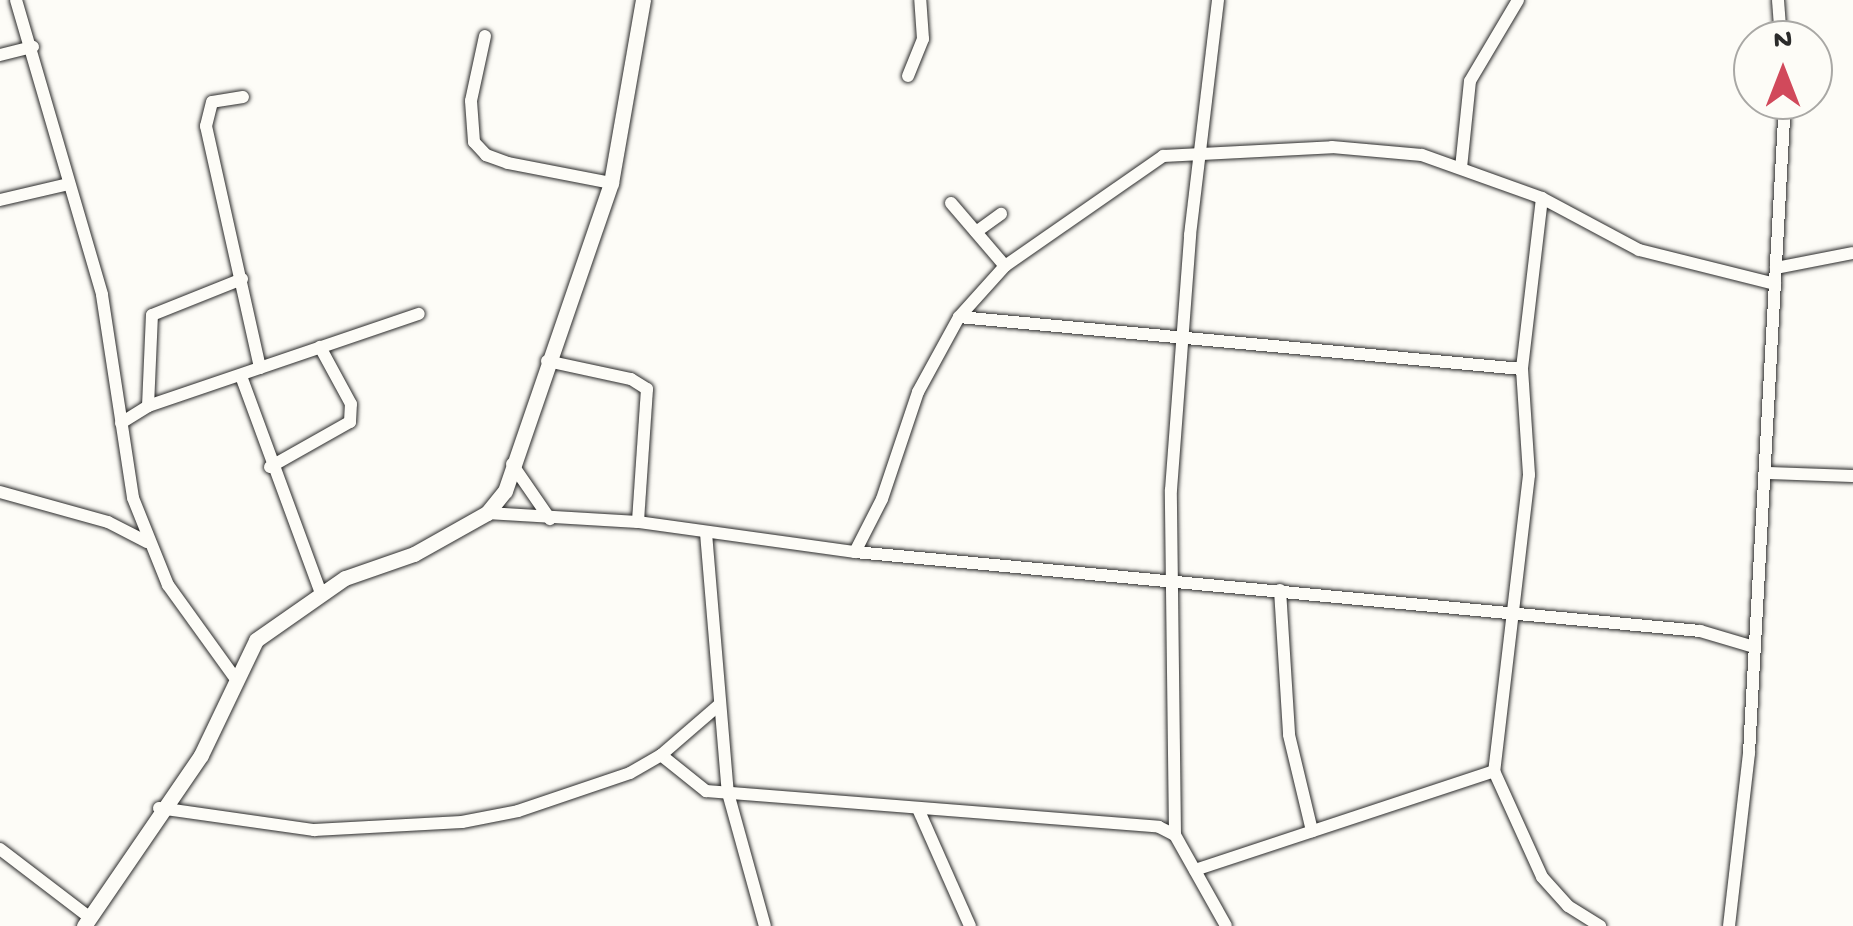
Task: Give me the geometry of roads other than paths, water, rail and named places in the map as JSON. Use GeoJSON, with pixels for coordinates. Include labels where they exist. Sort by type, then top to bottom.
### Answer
{"type":"FeatureCollection","features":[{"type":"Feature","properties":{"kind":"street"},"geometry":{"type":"LineString","coordinates":[[0,849],[87,922],[159,808],[201,755],[256,640],[321,593],[487,514],[505,491],[611,183],[643,0]]}},
{"type":"Feature","properties":{"kind":"street"},"geometry":{"type":"LineString","coordinates":[[908,76],[923,39],[920,0]]}},
{"type":"Feature","properties":{"kind":"street"},"geometry":{"type":"LineString","coordinates":[[1218,0],[1182,337],[1172,581],[1175,835],[1226,926]]}},
{"type":"Feature","properties":{"kind":"street"},"geometry":{"type":"LineString","coordinates":[[1461,168],[1470,82],[1518,0]]}},
{"type":"Feature","properties":{"kind":"street"},"geometry":{"type":"LineString","coordinates":[[20,4],[102,295],[132,498],[148,542],[200,636],[235,678]]}},
{"type":"Feature","properties":{"kind":"street"},"geometry":{"type":"LineString","coordinates":[[485,36],[471,101],[474,142],[486,156],[611,183]]}},
{"type":"Feature","properties":{"kind":"street"},"geometry":{"type":"LineString","coordinates":[[0,55],[33,47]]}},
{"type":"Feature","properties":{"kind":"street"},"geometry":{"type":"LineString","coordinates":[[242,97],[212,102],[206,110],[260,368]]}},
{"type":"Feature","properties":{"kind":"street"},"geometry":{"type":"LineString","coordinates":[[1729,926],[1749,753],[1751,646],[1768,473],[1784,120]]}},
{"type":"Feature","properties":{"kind":"street"},"geometry":{"type":"LineString","coordinates":[[855,552],[882,499],[918,392],[959,317],[1004,266],[1147,164],[1201,150],[1388,148],[1461,168],[1542,198],[1639,250],[1774,284]]}},
{"type":"Feature","properties":{"kind":"street"},"geometry":{"type":"LineString","coordinates":[[0,200],[69,184]]}},
{"type":"Feature","properties":{"kind":"street"},"geometry":{"type":"LineString","coordinates":[[1542,198],[1522,368],[1528,475],[1513,612],[1494,724],[1494,771],[1542,876],[1568,906],[1600,926]]}},
{"type":"Feature","properties":{"kind":"street"},"geometry":{"type":"LineString","coordinates":[[950,202],[1004,266]]}},
{"type":"Feature","properties":{"kind":"street"},"geometry":{"type":"LineString","coordinates":[[976,232],[1001,214]]}},
{"type":"Feature","properties":{"kind":"street"},"geometry":{"type":"LineString","coordinates":[[1776,268],[1853,254]]}},
{"type":"Feature","properties":{"kind":"street"},"geometry":{"type":"LineString","coordinates":[[148,406],[152,314],[242,279]]}},
{"type":"Feature","properties":{"kind":"street"},"geometry":{"type":"LineString","coordinates":[[122,423],[148,406],[419,314]]}},
{"type":"Feature","properties":{"kind":"street"},"geometry":{"type":"LineString","coordinates":[[959,317],[1522,368]]}},
{"type":"Feature","properties":{"kind":"street"},"geometry":{"type":"LineString","coordinates":[[270,467],[350,422],[350,404],[320,347]]}},
{"type":"Feature","properties":{"kind":"street"},"geometry":{"type":"LineString","coordinates":[[547,361],[631,378],[647,389],[638,522]]}},
{"type":"Feature","properties":{"kind":"street"},"geometry":{"type":"LineString","coordinates":[[241,376],[270,467],[321,593]]}},
{"type":"Feature","properties":{"kind":"street"},"geometry":{"type":"LineString","coordinates":[[512,464],[550,518]]}},
{"type":"Feature","properties":{"kind":"street"},"geometry":{"type":"LineString","coordinates":[[1768,473],[1853,476]]}},
{"type":"Feature","properties":{"kind":"street"},"geometry":{"type":"LineString","coordinates":[[0,492],[108,522],[148,542]]}},
{"type":"Feature","properties":{"kind":"street"},"geometry":{"type":"LineString","coordinates":[[487,514],[638,522],[855,552],[1700,631],[1751,646]]}},
{"type":"Feature","properties":{"kind":"street"},"geometry":{"type":"LineString","coordinates":[[706,533],[728,794],[764,926]]}},
{"type":"Feature","properties":{"kind":"street"},"geometry":{"type":"LineString","coordinates":[[1280,590],[1290,736],[1312,831]]}},
{"type":"Feature","properties":{"kind":"street"},"geometry":{"type":"LineString","coordinates":[[159,808],[314,830],[462,822],[518,811],[661,756],[719,705]]}},
{"type":"Feature","properties":{"kind":"street"},"geometry":{"type":"LineString","coordinates":[[661,756],[690,784],[728,794],[919,811],[1125,823],[1175,835]]}},
{"type":"Feature","properties":{"kind":"street"},"geometry":{"type":"LineString","coordinates":[[1195,870],[1494,771]]}},
{"type":"Feature","properties":{"kind":"street"},"geometry":{"type":"LineString","coordinates":[[919,811],[970,926]]}}]}
